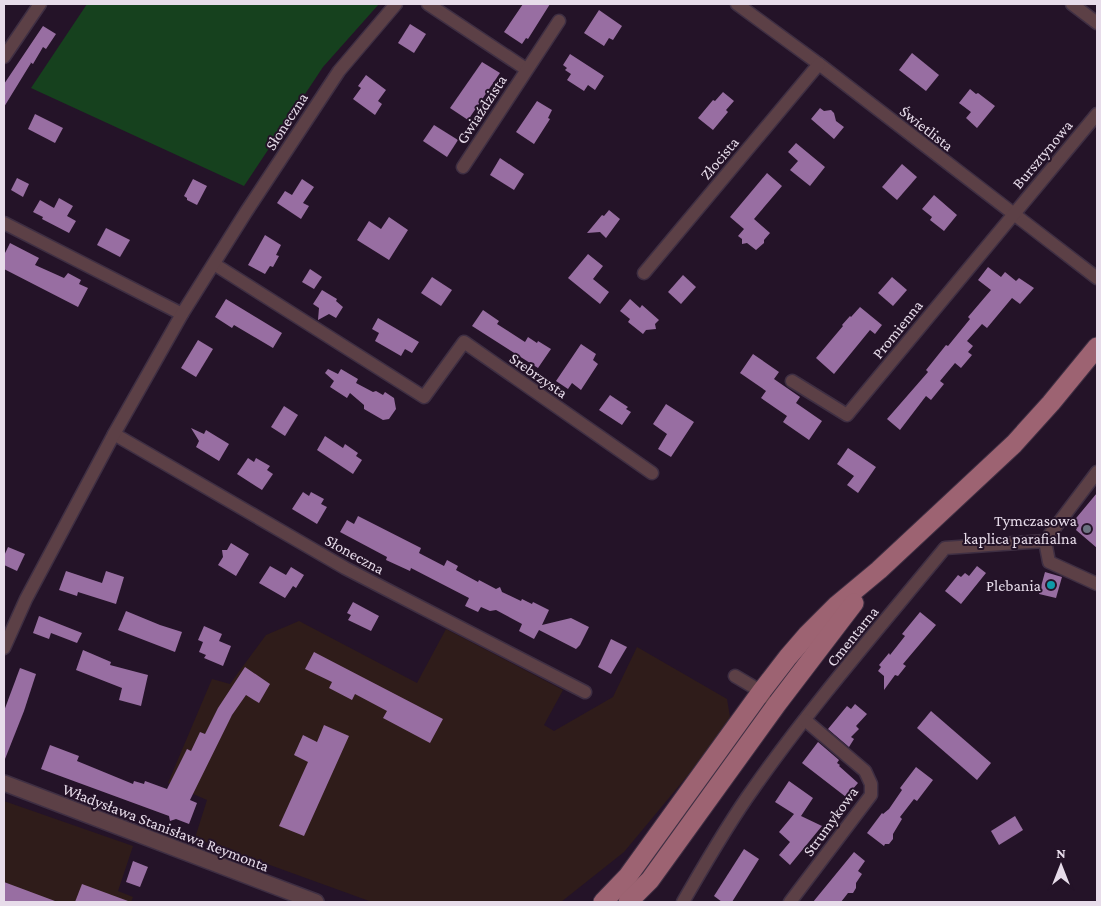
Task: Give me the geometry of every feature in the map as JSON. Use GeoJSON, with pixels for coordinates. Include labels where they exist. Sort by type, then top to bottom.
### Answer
{"type":"FeatureCollection","features":[{"type":"Feature","properties":{"kind":"main road"},"geometry":{"type":"LineString","coordinates":[[603,902],[628,876],[788,657],[837,605],[879,570],[1014,444],[1097,347]]}},
{"type":"Feature","properties":{"kind":"main road"},"geometry":{"type":"LineString","coordinates":[[628,902],[650,880],[787,691],[879,570]]}},
{"type":"Feature","properties":{"kind":"street"},"geometry":{"type":"LineString","coordinates":[[4,57],[40,4]]}},
{"type":"Feature","properties":{"kind":"street","name":"Słoneczna"},"geometry":{"type":"LineString","coordinates":[[4,648],[26,599],[114,434],[182,314],[338,72],[396,4]]}},
{"type":"Feature","properties":{"kind":"street","name":"Gwiaździsta"},"geometry":{"type":"LineString","coordinates":[[428,4],[526,69]]}},
{"type":"Feature","properties":{"kind":"street","name":"Świetlista"},"geometry":{"type":"LineString","coordinates":[[737,4],[819,64],[1097,278]]}},
{"type":"Feature","properties":{"kind":"street"},"geometry":{"type":"LineString","coordinates":[[1072,4],[1097,23]]}},
{"type":"Feature","properties":{"kind":"street","name":"Gwiaździsta"},"geometry":{"type":"LineString","coordinates":[[463,167],[559,21]]}},
{"type":"Feature","properties":{"kind":"street","name":"Złocista"},"geometry":{"type":"LineString","coordinates":[[644,273],[819,64]]}},
{"type":"Feature","properties":{"kind":"street","name":"Bursztynowa"},"geometry":{"type":"LineString","coordinates":[[1012,214],[1097,114]]}},
{"type":"Feature","properties":{"kind":"street","name":"Promienna"},"geometry":{"type":"LineString","coordinates":[[792,381],[847,415],[1012,214]]}},
{"type":"Feature","properties":{"kind":"street"},"geometry":{"type":"LineString","coordinates":[[4,223],[182,314]]}},
{"type":"Feature","properties":{"kind":"street","name":"Srebrzysta"},"geometry":{"type":"LineString","coordinates":[[214,264],[424,397],[464,342],[652,473]]}},
{"type":"Feature","properties":{"kind":"street","name":"Słoneczna"},"geometry":{"type":"LineString","coordinates":[[114,434],[345,568],[585,692]]}},
{"type":"Feature","properties":{"kind":"street"},"geometry":{"type":"LineString","coordinates":[[1097,472],[1045,541],[1049,562],[1097,584]]}},
{"type":"Feature","properties":{"kind":"street","name":"Cmentarna"},"geometry":{"type":"LineString","coordinates":[[683,902],[738,812],[805,720],[945,548],[1045,541]]}},
{"type":"Feature","properties":{"kind":"street"},"geometry":{"type":"LineString","coordinates":[[735,676],[761,692],[766,698],[765,721]]}},
{"type":"Feature","properties":{"kind":"street"},"geometry":{"type":"LineString","coordinates":[[761,692],[775,695],[787,691]]}},
{"type":"Feature","properties":{"kind":"street","name":"Strumykowa"},"geometry":{"type":"LineString","coordinates":[[790,902],[871,795],[871,784],[865,771],[805,720]]}},
{"type":"Feature","properties":{"kind":"street","name":"Władysława Stanisława Reymonta"},"geometry":{"type":"LineString","coordinates":[[4,783],[316,902]]}},
{"type":"Feature","properties":{"kind":"shaded area"},"geometry":{"type":"Polygon","coordinates":[[[299,621],[417,683],[446,629],[563,690],[544,725],[554,731],[613,697],[637,647],[727,699],[730,717],[713,745],[624,852],[561,902],[372,902],[195,838],[207,800],[168,783],[212,679],[230,684],[266,635],[299,621]]]}},
{"type":"Feature","properties":{"kind":"shaded area"},"geometry":{"type":"Polygon","coordinates":[[[4,801],[133,846],[118,891],[133,897],[131,902],[4,902],[4,801]]]}},
{"type":"Feature","properties":{"kind":"green space"},"geometry":{"type":"Polygon","coordinates":[[[87,4],[379,4],[323,67],[244,186],[31,88],[87,4]]]}},
{"type":"Feature","properties":{"kind":"building"},"geometry":{"type":"Polygon","coordinates":[[[523,4],[550,4],[528,39],[526,38],[522,44],[504,32],[523,4]]]}},
{"type":"Feature","properties":{"kind":"building"},"geometry":{"type":"Polygon","coordinates":[[[599,10],[622,26],[613,40],[609,38],[604,46],[584,33],[599,10]]]}},
{"type":"Feature","properties":{"kind":"building"},"geometry":{"type":"Polygon","coordinates":[[[410,24],[426,34],[414,53],[398,43],[410,24]]]}},
{"type":"Feature","properties":{"kind":"building"},"geometry":{"type":"Polygon","coordinates":[[[43,26],[56,34],[46,49],[43,47],[33,64],[30,62],[4,107],[4,84],[43,26]]]}},
{"type":"Feature","properties":{"kind":"building"},"geometry":{"type":"Polygon","coordinates":[[[912,53],[939,75],[926,91],[899,70],[912,53]]]}},
{"type":"Feature","properties":{"kind":"building"},"geometry":{"type":"Polygon","coordinates":[[[570,54],[604,76],[595,90],[588,85],[584,91],[567,80],[571,74],[565,70],[567,68],[563,65],[570,54]]]}},
{"type":"Feature","properties":{"kind":"building"},"geometry":{"type":"Polygon","coordinates":[[[482,62],[500,73],[468,120],[450,108],[482,62]]]}},
{"type":"Feature","properties":{"kind":"building"},"geometry":{"type":"Polygon","coordinates":[[[366,75],[386,90],[378,101],[382,104],[375,115],[353,99],[361,88],[358,86],[366,75]]]}},
{"type":"Feature","properties":{"kind":"building"},"geometry":{"type":"Polygon","coordinates":[[[970,89],[995,106],[977,128],[966,118],[971,112],[959,103],[970,89]]]}},
{"type":"Feature","properties":{"kind":"building"},"geometry":{"type":"Polygon","coordinates":[[[723,92],[734,101],[726,110],[728,112],[713,130],[698,118],[713,100],[715,101],[723,92]]]}},
{"type":"Feature","properties":{"kind":"building"},"geometry":{"type":"Polygon","coordinates":[[[537,101],[552,110],[548,118],[550,119],[534,144],[516,132],[537,101]]]}},
{"type":"Feature","properties":{"kind":"building"},"geometry":{"type":"Polygon","coordinates":[[[820,108],[824,111],[831,110],[836,121],[844,127],[834,139],[811,119],[820,108]]]}},
{"type":"Feature","properties":{"kind":"building"},"geometry":{"type":"Polygon","coordinates":[[[35,114],[63,128],[55,143],[28,129],[35,114]]]}},
{"type":"Feature","properties":{"kind":"building"},"geometry":{"type":"Polygon","coordinates":[[[434,125],[458,140],[447,157],[423,141],[434,125]]]}},
{"type":"Feature","properties":{"kind":"building"},"geometry":{"type":"Polygon","coordinates":[[[796,143],[825,167],[810,186],[790,170],[798,161],[788,152],[796,143]]]}},
{"type":"Feature","properties":{"kind":"building"},"geometry":{"type":"Polygon","coordinates":[[[500,158],[524,174],[514,190],[490,175],[500,158]]]}},
{"type":"Feature","properties":{"kind":"building"},"geometry":{"type":"Polygon","coordinates":[[[902,164],[917,177],[897,200],[882,187],[902,164]]]}},
{"type":"Feature","properties":{"kind":"building"},"geometry":{"type":"Polygon","coordinates":[[[767,173],[782,186],[754,219],[770,233],[764,240],[764,243],[756,250],[747,243],[742,244],[742,239],[738,236],[744,229],[730,217],[767,173]]]}},
{"type":"Feature","properties":{"kind":"building"},"geometry":{"type":"Polygon","coordinates":[[[17,178],[29,184],[23,197],[11,190],[17,178]]]}},
{"type":"Feature","properties":{"kind":"building"},"geometry":{"type":"Polygon","coordinates":[[[193,179],[207,186],[197,205],[187,200],[184,196],[193,179]]]}},
{"type":"Feature","properties":{"kind":"building"},"geometry":{"type":"Polygon","coordinates":[[[302,179],[314,187],[303,203],[309,206],[301,219],[277,203],[285,191],[292,195],[302,179]]]}},
{"type":"Feature","properties":{"kind":"building"},"geometry":{"type":"Polygon","coordinates":[[[934,195],[957,215],[944,231],[930,220],[932,217],[922,209],[934,195]]]}},
{"type":"Feature","properties":{"kind":"building"},"geometry":{"type":"Polygon","coordinates":[[[59,198],[73,206],[67,216],[76,221],[69,233],[42,219],[43,217],[33,212],[40,200],[54,208],[59,198]]]}},
{"type":"Feature","properties":{"kind":"building"},"geometry":{"type":"Polygon","coordinates":[[[609,210],[620,219],[606,238],[600,232],[587,233],[602,215],[604,216],[609,210]]]}},
{"type":"Feature","properties":{"kind":"building"},"geometry":{"type":"Polygon","coordinates":[[[389,217],[408,230],[389,260],[357,240],[369,221],[381,229],[389,217]]]}},
{"type":"Feature","properties":{"kind":"building"},"geometry":{"type":"Polygon","coordinates":[[[106,228],[130,240],[120,257],[97,245],[106,228]]]}},
{"type":"Feature","properties":{"kind":"building"},"geometry":{"type":"Polygon","coordinates":[[[265,235],[281,245],[276,255],[279,256],[273,267],[270,266],[265,274],[248,265],[265,235]]]}},
{"type":"Feature","properties":{"kind":"building"},"geometry":{"type":"Polygon","coordinates":[[[10,243],[39,258],[35,265],[64,278],[68,273],[81,280],[79,284],[88,288],[78,307],[4,269],[4,255],[10,243]]]}},
{"type":"Feature","properties":{"kind":"building"},"geometry":{"type":"Polygon","coordinates":[[[588,254],[603,266],[593,279],[609,292],[600,304],[568,278],[588,254]]]}},
{"type":"Feature","properties":{"kind":"building"},"geometry":{"type":"Polygon","coordinates":[[[988,267],[1001,277],[1005,272],[1016,281],[1019,278],[1034,288],[1020,304],[1012,298],[987,328],[982,324],[967,341],[973,346],[968,352],[972,355],[961,368],[955,363],[940,381],[944,384],[931,400],[926,396],[900,430],[887,419],[928,372],[926,370],[970,319],[968,317],[991,290],[978,280],[988,267]]]}},
{"type":"Feature","properties":{"kind":"building"},"geometry":{"type":"Polygon","coordinates":[[[310,269],[322,277],[314,289],[302,282],[310,269]]]}},
{"type":"Feature","properties":{"kind":"building"},"geometry":{"type":"Polygon","coordinates":[[[683,275],[696,287],[681,304],[668,292],[683,275]]]}},
{"type":"Feature","properties":{"kind":"building"},"geometry":{"type":"Polygon","coordinates":[[[432,277],[452,290],[441,306],[421,293],[432,277]]]}},
{"type":"Feature","properties":{"kind":"building"},"geometry":{"type":"Polygon","coordinates":[[[892,277],[907,290],[893,306],[878,293],[892,277]]]}},
{"type":"Feature","properties":{"kind":"building"},"geometry":{"type":"Polygon","coordinates":[[[322,290],[337,299],[336,301],[343,307],[336,318],[329,314],[318,320],[319,308],[313,304],[322,290]]]}},
{"type":"Feature","properties":{"kind":"building"},"geometry":{"type":"Polygon","coordinates":[[[226,299],[282,333],[273,348],[234,325],[232,328],[215,317],[226,299]]]}},
{"type":"Feature","properties":{"kind":"building"},"geometry":{"type":"Polygon","coordinates":[[[630,299],[640,308],[642,305],[659,320],[655,324],[656,329],[646,330],[643,334],[628,322],[630,319],[620,311],[630,299]]]}},
{"type":"Feature","properties":{"kind":"building"},"geometry":{"type":"Polygon","coordinates":[[[860,307],[882,325],[875,334],[870,330],[834,374],[816,358],[842,325],[860,307]]]}},
{"type":"Feature","properties":{"kind":"building"},"geometry":{"type":"Polygon","coordinates":[[[483,310],[499,321],[497,324],[525,342],[528,337],[551,349],[538,368],[472,326],[483,310]]]}},
{"type":"Feature","properties":{"kind":"building"},"geometry":{"type":"Polygon","coordinates":[[[378,318],[419,342],[412,353],[405,349],[401,356],[375,341],[379,333],[372,329],[378,318]]]}},
{"type":"Feature","properties":{"kind":"building"},"geometry":{"type":"Polygon","coordinates":[[[198,340],[213,349],[196,377],[181,368],[198,340]]]}},
{"type":"Feature","properties":{"kind":"building"},"geometry":{"type":"Polygon","coordinates":[[[581,344],[596,354],[593,360],[598,364],[581,390],[572,383],[568,389],[556,381],[581,344]]]}},
{"type":"Feature","properties":{"kind":"building"},"geometry":{"type":"Polygon","coordinates":[[[753,354],[779,372],[774,379],[800,397],[796,403],[822,421],[809,440],[783,422],[787,416],[761,398],[766,391],[740,373],[753,354]]]}},
{"type":"Feature","properties":{"kind":"building"},"geometry":{"type":"Polygon","coordinates":[[[328,369],[338,374],[341,369],[358,379],[356,383],[373,392],[376,391],[383,395],[385,392],[394,398],[396,409],[389,419],[383,420],[364,409],[364,405],[350,393],[347,398],[330,387],[334,381],[325,373],[328,369]]]}},
{"type":"Feature","properties":{"kind":"building"},"geometry":{"type":"Polygon","coordinates":[[[610,395],[628,407],[626,409],[631,412],[622,425],[599,410],[610,395]]]}},
{"type":"Feature","properties":{"kind":"building"},"geometry":{"type":"Polygon","coordinates":[[[666,404],[694,422],[671,457],[658,449],[667,434],[653,424],[666,404]]]}},
{"type":"Feature","properties":{"kind":"building"},"geometry":{"type":"Polygon","coordinates":[[[284,406],[298,415],[285,436],[271,427],[284,406]]]}},
{"type":"Feature","properties":{"kind":"building"},"geometry":{"type":"Polygon","coordinates":[[[191,428],[204,434],[206,430],[229,444],[219,461],[196,447],[199,441],[191,428]]]}},
{"type":"Feature","properties":{"kind":"building"},"geometry":{"type":"Polygon","coordinates":[[[325,436],[343,448],[345,444],[358,453],[356,456],[362,460],[353,474],[317,450],[325,436]]]}},
{"type":"Feature","properties":{"kind":"building"},"geometry":{"type":"Polygon","coordinates":[[[848,448],[876,467],[858,493],[847,485],[854,476],[837,464],[848,448]]]}},
{"type":"Feature","properties":{"kind":"building"},"geometry":{"type":"Polygon","coordinates":[[[248,458],[254,462],[256,458],[270,466],[267,470],[273,474],[262,490],[237,474],[248,458]]]}},
{"type":"Feature","properties":{"kind":"building"},"geometry":{"type":"Polygon","coordinates":[[[303,492],[309,496],[311,492],[324,499],[321,504],[327,507],[317,524],[292,509],[303,492]]]}},
{"type":"Feature","properties":{"kind":"building","name":"Tymczasowa kaplica parafialna"},"geometry":{"type":"Polygon","coordinates":[[[1097,493],[1097,548],[1076,530],[1077,528],[1072,523],[1097,493]]]}},
{"type":"Feature","properties":{"kind":"building"},"geometry":{"type":"Polygon","coordinates":[[[358,516],[421,548],[419,553],[444,566],[447,560],[458,566],[456,570],[478,582],[479,580],[496,589],[500,587],[502,592],[521,601],[522,599],[532,604],[533,602],[549,610],[542,625],[571,618],[589,627],[580,645],[576,649],[539,630],[534,639],[519,631],[522,624],[496,610],[490,611],[481,607],[478,612],[465,606],[469,598],[411,568],[410,571],[386,560],[387,557],[340,532],[347,520],[354,524],[358,516]]]}},
{"type":"Feature","properties":{"kind":"building"},"geometry":{"type":"Polygon","coordinates":[[[231,543],[249,554],[236,576],[218,565],[223,557],[222,550],[227,550],[231,543]]]}},
{"type":"Feature","properties":{"kind":"building"},"geometry":{"type":"Polygon","coordinates":[[[8,547],[25,554],[17,571],[4,565],[4,556],[8,547]]]}},
{"type":"Feature","properties":{"kind":"building"},"geometry":{"type":"Polygon","coordinates":[[[270,566],[286,575],[291,567],[304,575],[296,588],[293,586],[285,598],[259,583],[270,566]]]}},
{"type":"Feature","properties":{"kind":"building"},"geometry":{"type":"Polygon","coordinates":[[[977,566],[986,573],[961,604],[945,591],[958,575],[961,577],[965,573],[969,576],[977,566]]]}},
{"type":"Feature","properties":{"kind":"building"},"geometry":{"type":"Polygon","coordinates":[[[66,571],[102,583],[106,571],[124,577],[116,604],[78,592],[77,596],[59,590],[66,571]]]}},
{"type":"Feature","properties":{"kind":"building","name":"Plebania"},"geometry":{"type":"Polygon","coordinates":[[[1045,572],[1062,577],[1056,598],[1039,594],[1045,572]]]}},
{"type":"Feature","properties":{"kind":"building"},"geometry":{"type":"Polygon","coordinates":[[[353,602],[379,616],[371,631],[348,620],[351,615],[347,613],[353,602]]]}},
{"type":"Feature","properties":{"kind":"building"},"geometry":{"type":"Polygon","coordinates":[[[126,611],[182,632],[175,652],[118,630],[126,611]]]}},
{"type":"Feature","properties":{"kind":"building"},"geometry":{"type":"Polygon","coordinates":[[[920,612],[936,625],[903,664],[906,666],[898,676],[895,675],[884,690],[884,676],[878,671],[881,667],[879,665],[889,653],[890,655],[905,636],[902,634],[920,612]]]}},
{"type":"Feature","properties":{"kind":"building"},"geometry":{"type":"Polygon","coordinates":[[[39,616],[82,633],[77,643],[51,633],[49,639],[33,633],[39,616]]]}},
{"type":"Feature","properties":{"kind":"building"},"geometry":{"type":"Polygon","coordinates":[[[204,626],[222,634],[219,641],[231,646],[223,666],[204,658],[206,655],[199,652],[203,642],[198,640],[204,626]]]}},
{"type":"Feature","properties":{"kind":"building"},"geometry":{"type":"Polygon","coordinates":[[[611,639],[627,647],[611,674],[598,667],[611,639]]]}},
{"type":"Feature","properties":{"kind":"building"},"geometry":{"type":"Polygon","coordinates":[[[83,650],[111,662],[110,665],[148,675],[141,706],[119,700],[122,688],[76,670],[83,650]]]}},
{"type":"Feature","properties":{"kind":"building"},"geometry":{"type":"Polygon","coordinates":[[[314,652],[443,719],[430,743],[383,718],[387,711],[355,694],[352,700],[329,688],[332,682],[305,669],[314,652]]]}},
{"type":"Feature","properties":{"kind":"building"},"geometry":{"type":"Polygon","coordinates":[[[245,667],[270,684],[259,703],[246,695],[232,715],[190,800],[197,803],[189,824],[176,819],[170,821],[169,816],[41,769],[50,745],[79,756],[77,761],[133,784],[134,781],[144,784],[145,781],[167,789],[187,749],[191,751],[200,732],[205,734],[218,708],[245,667]]]}},
{"type":"Feature","properties":{"kind":"building"},"geometry":{"type":"Polygon","coordinates":[[[20,668],[36,674],[5,759],[4,711],[20,668]]]}},
{"type":"Feature","properties":{"kind":"building"},"geometry":{"type":"Polygon","coordinates":[[[855,704],[867,714],[856,726],[859,729],[851,737],[854,739],[849,747],[828,729],[847,706],[851,709],[855,704]]]}},
{"type":"Feature","properties":{"kind":"building"},"geometry":{"type":"Polygon","coordinates":[[[931,711],[991,763],[977,780],[917,728],[931,711]]]}},
{"type":"Feature","properties":{"kind":"building"},"geometry":{"type":"Polygon","coordinates":[[[324,725],[349,736],[304,836],[279,826],[308,762],[294,755],[303,735],[317,742],[324,725]]]}},
{"type":"Feature","properties":{"kind":"building"},"geometry":{"type":"Polygon","coordinates":[[[818,742],[839,760],[837,763],[839,766],[858,783],[846,797],[802,763],[818,742]]]}},
{"type":"Feature","properties":{"kind":"building"},"geometry":{"type":"Polygon","coordinates":[[[916,767],[933,780],[917,801],[914,799],[900,817],[902,819],[893,834],[893,839],[884,846],[867,833],[882,813],[889,809],[902,790],[900,788],[916,767]]]}},
{"type":"Feature","properties":{"kind":"building"},"geometry":{"type":"Polygon","coordinates":[[[789,781],[813,798],[801,816],[822,826],[790,865],[779,855],[790,842],[779,832],[794,814],[775,802],[789,781]]]}},
{"type":"Feature","properties":{"kind":"building"},"geometry":{"type":"Polygon","coordinates":[[[1015,816],[1023,830],[999,845],[991,831],[1015,816]]]}},
{"type":"Feature","properties":{"kind":"building"},"geometry":{"type":"Polygon","coordinates":[[[744,849],[759,859],[732,902],[722,902],[714,896],[744,849]]]}},
{"type":"Feature","properties":{"kind":"building"},"geometry":{"type":"Polygon","coordinates":[[[854,852],[865,861],[858,871],[862,874],[856,883],[853,893],[848,893],[841,902],[813,902],[854,852]]]}},
{"type":"Feature","properties":{"kind":"building"},"geometry":{"type":"Polygon","coordinates":[[[133,861],[148,867],[140,887],[126,882],[133,861]]]}},
{"type":"Feature","properties":{"kind":"building"},"geometry":{"type":"Polygon","coordinates":[[[4,882],[55,901],[55,902],[4,902],[4,882]]]}},
{"type":"Feature","properties":{"kind":"building"},"geometry":{"type":"Polygon","coordinates":[[[82,884],[128,901],[128,902],[75,902],[82,884]]]}},
{"type":"Feature","properties":{"kind":"place","name":"Tymczasowa kaplica parafialna"},"geometry":{"type":"Point","coordinates":[1087,529]}},
{"type":"Feature","properties":{"kind":"place","name":"Plebania"},"geometry":{"type":"Point","coordinates":[1051,585]}}]}
